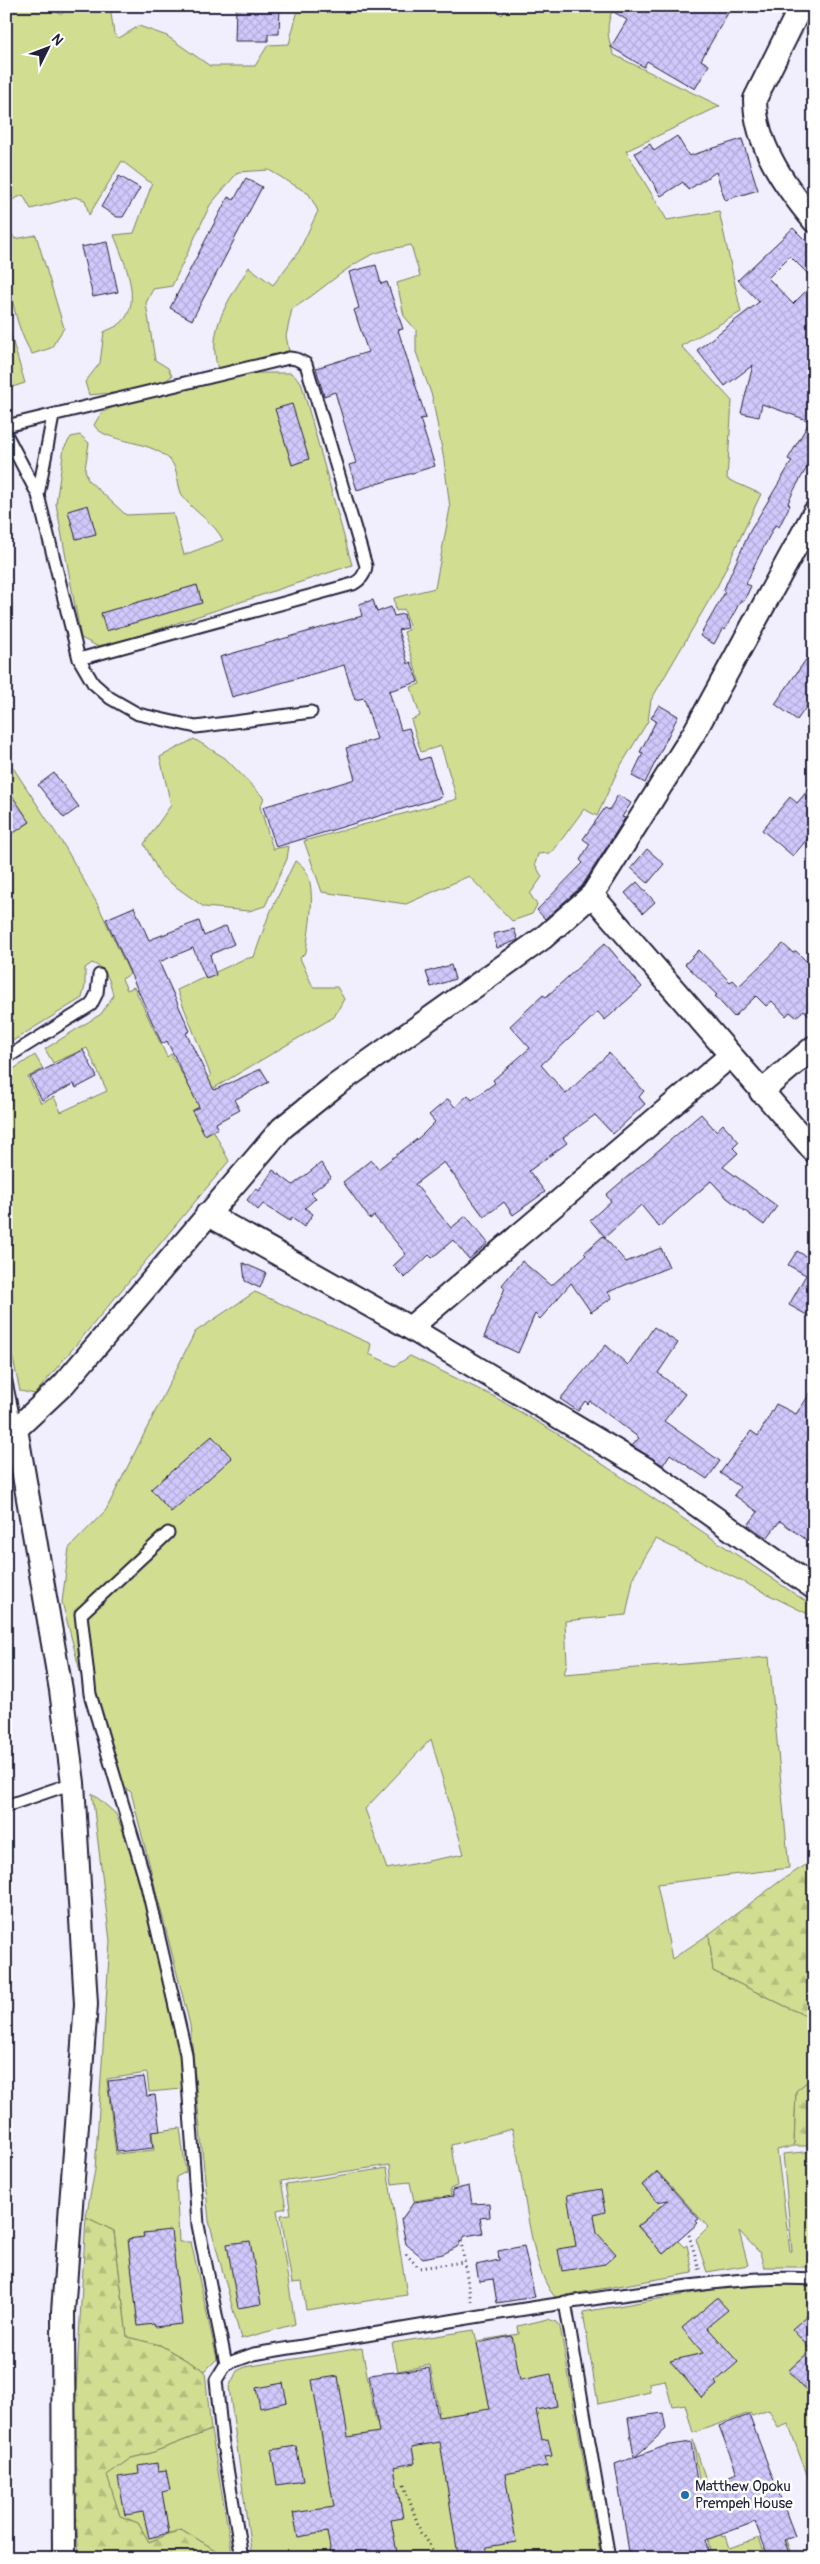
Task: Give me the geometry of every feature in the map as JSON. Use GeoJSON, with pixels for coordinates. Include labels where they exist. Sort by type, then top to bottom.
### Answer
{"type":"FeatureCollection","features":[{"type":"Feature","properties":{"kind":"street"},"geometry":{"type":"LineString","coordinates":[[801,6],[755,99],[755,112],[763,139],[776,169],[814,221]]}},
{"type":"Feature","properties":{"kind":"street"},"geometry":{"type":"LineString","coordinates":[[64,2558],[63,2312],[86,2004],[73,1783],[62,1690],[11,1431],[63,1385],[282,1128],[336,1085],[543,938],[592,894],[694,733],[807,543],[814,513]]}},
{"type":"Feature","properties":{"kind":"street"},"geometry":{"type":"LineString","coordinates":[[592,894],[761,1092],[814,1151]]}},
{"type":"Feature","properties":{"kind":"street"},"geometry":{"type":"LineString","coordinates":[[761,1092],[814,1047]]}},
{"type":"Feature","properties":{"kind":"street"},"geometry":{"type":"LineString","coordinates":[[410,1328],[730,1056]]}},
{"type":"Feature","properties":{"kind":"street"},"geometry":{"type":"LineString","coordinates":[[208,1214],[410,1328],[646,1469],[814,1588]]}},
{"type":"Feature","properties":{"kind":"lane"},"geometry":{"type":"LineString","coordinates":[[6,426],[289,358],[306,364],[366,566],[365,572],[359,581],[79,659]]}},
{"type":"Feature","properties":{"kind":"lane"},"geometry":{"type":"LineString","coordinates":[[38,495],[53,416]]}},
{"type":"Feature","properties":{"kind":"lane"},"geometry":{"type":"LineString","coordinates":[[6,434],[38,495],[79,659],[93,683],[138,714],[196,727],[311,712]]}},
{"type":"Feature","properties":{"kind":"lane"},"geometry":{"type":"LineString","coordinates":[[6,1058],[92,1005],[97,993],[100,975]]}},
{"type":"Feature","properties":{"kind":"lane"},"geometry":{"type":"LineString","coordinates":[[6,1382],[11,1431]]}},
{"type":"Feature","properties":{"kind":"lane"},"geometry":{"type":"LineString","coordinates":[[168,1533],[81,1614],[90,1694],[147,1886],[186,2054],[198,2225],[226,2364]]}},
{"type":"Feature","properties":{"kind":"lane"},"geometry":{"type":"LineString","coordinates":[[6,1806],[73,1783]]}},
{"type":"Feature","properties":{"kind":"lane"},"geometry":{"type":"LineString","coordinates":[[242,2558],[222,2438],[216,2380],[226,2364],[254,2354],[565,2302],[704,2284],[788,2278],[814,2279]]}},
{"type":"Feature","properties":{"kind":"lane"},"geometry":{"type":"LineString","coordinates":[[565,2302],[608,2558]]}},
{"type":"Feature","properties":{"kind":"path"},"geometry":{"type":"LineString","coordinates":[[688,2235],[704,2284]]}},
{"type":"Feature","properties":{"kind":"path"},"geometry":{"type":"LineString","coordinates":[[461,2241],[473,2318]]}},
{"type":"Feature","properties":{"kind":"path"},"geometry":{"type":"LineString","coordinates":[[406,2254],[419,2268],[464,2262]]}},
{"type":"Feature","properties":{"kind":"path"},"geometry":{"type":"LineString","coordinates":[[404,2485],[422,2534],[438,2558]]}},
{"type":"Feature","properties":{"kind":"green space"},"geometry":{"type":"Polygon","coordinates":[[[6,6],[44,6],[61,14],[68,10],[68,6],[110,6],[114,34],[119,38],[139,26],[167,36],[210,66],[255,66],[268,45],[289,44],[299,6],[490,6],[502,15],[507,6],[615,6],[608,24],[610,43],[614,55],[720,106],[626,151],[667,220],[719,211],[741,312],[681,346],[732,401],[727,479],[761,494],[718,585],[651,700],[648,721],[618,770],[597,816],[584,809],[554,850],[549,853],[538,854],[535,864],[542,877],[530,894],[537,905],[532,914],[512,921],[469,876],[406,904],[322,892],[304,841],[457,799],[441,746],[421,752],[411,720],[420,716],[411,687],[420,684],[404,632],[410,629],[404,609],[396,611],[394,598],[435,588],[450,508],[444,460],[432,396],[416,352],[416,330],[404,316],[397,283],[420,276],[411,245],[369,256],[292,309],[286,336],[289,351],[218,369],[215,354],[217,328],[227,303],[249,267],[273,285],[299,251],[318,211],[309,194],[269,170],[238,172],[210,205],[172,286],[153,289],[146,303],[155,360],[168,368],[172,376],[163,382],[143,389],[89,395],[85,382],[100,363],[104,332],[121,323],[128,314],[131,304],[130,280],[114,235],[134,233],[152,184],[122,161],[89,215],[85,200],[75,197],[31,209],[23,195],[6,203],[6,6]]]}},
{"type":"Feature","properties":{"kind":"green space"},"geometry":{"type":"Polygon","coordinates":[[[6,223],[15,239],[36,235],[64,328],[51,348],[32,354],[19,325],[14,308],[8,273],[6,223]]]}},
{"type":"Feature","properties":{"kind":"green space"},"geometry":{"type":"Polygon","coordinates":[[[6,319],[25,383],[6,389],[6,319]]]}},
{"type":"Feature","properties":{"kind":"green space"},"geometry":{"type":"Polygon","coordinates":[[[246,373],[291,373],[301,382],[352,565],[123,641],[97,646],[81,638],[56,504],[64,448],[71,437],[80,435],[89,443],[85,469],[88,480],[126,515],[173,513],[184,555],[223,540],[215,528],[184,498],[175,468],[169,459],[150,448],[107,435],[99,431],[94,425],[101,413],[117,405],[246,373]]]}},
{"type":"Feature","properties":{"kind":"green space"},"geometry":{"type":"Polygon","coordinates":[[[194,739],[225,758],[264,798],[260,807],[273,849],[289,846],[287,859],[265,906],[249,911],[204,907],[161,876],[144,844],[171,805],[160,757],[194,739]]]}},
{"type":"Feature","properties":{"kind":"green space"},"geometry":{"type":"Polygon","coordinates":[[[6,757],[65,847],[99,907],[130,974],[122,979],[127,990],[134,987],[167,1057],[171,1054],[190,1088],[211,1076],[177,990],[244,959],[254,957],[268,917],[295,861],[303,867],[311,889],[311,916],[306,952],[300,958],[313,987],[337,987],[344,999],[334,1017],[197,1098],[229,1161],[35,1394],[20,1391],[6,1327],[6,1074],[35,1055],[43,1069],[28,1077],[41,1103],[54,1097],[61,1112],[107,1091],[87,1048],[53,1063],[45,1049],[101,1014],[113,996],[107,976],[101,968],[92,963],[85,968],[85,986],[82,998],[6,1045],[6,757]]]}},
{"type":"Feature","properties":{"kind":"green space"},"geometry":{"type":"Polygon","coordinates":[[[255,1292],[371,1344],[369,1354],[395,1366],[410,1356],[493,1396],[558,1434],[814,1607],[814,1617],[656,1539],[634,1575],[626,1615],[565,1621],[567,1663],[564,1674],[769,1657],[789,1868],[657,1884],[672,1959],[709,1934],[713,1971],[814,2020],[814,2076],[796,2091],[794,2146],[777,2150],[790,2251],[792,2251],[783,2154],[814,2151],[814,2267],[764,2267],[760,2253],[739,2231],[748,2265],[707,2272],[696,2239],[708,2227],[657,2171],[642,2185],[661,2206],[637,2226],[663,2254],[678,2241],[684,2247],[687,2245],[693,2273],[555,2297],[546,2283],[533,2242],[512,2129],[451,2145],[457,2186],[450,2189],[452,2207],[438,2197],[414,2201],[410,2182],[392,2184],[390,2165],[281,2181],[286,2208],[277,2210],[295,2324],[241,2339],[209,2221],[190,2025],[131,1792],[108,1778],[62,1602],[69,1548],[106,1510],[195,1332],[255,1292]],[[431,1739],[365,1809],[387,1869],[464,1854],[431,1739]]]}},
{"type":"Feature","properties":{"kind":"green space"},"geometry":{"type":"Polygon","coordinates":[[[92,1793],[116,1814],[131,1851],[180,2042],[182,2089],[149,2092],[147,2073],[107,2079],[116,2154],[154,2150],[152,2132],[180,2128],[186,2172],[176,2177],[179,2242],[191,2242],[217,2359],[205,2371],[160,2345],[127,2337],[114,2231],[86,2217],[95,2170],[110,1941],[92,1793]]]}},
{"type":"Feature","properties":{"kind":"green space"},"geometry":{"type":"Polygon","coordinates":[[[814,1860],[814,2020],[713,1971],[709,1934],[783,1879],[814,1860]]]}},
{"type":"Feature","properties":{"kind":"green space"},"geometry":{"type":"Polygon","coordinates":[[[814,2076],[814,2146],[794,2146],[796,2091],[814,2076]]]}},
{"type":"Feature","properties":{"kind":"green space"},"geometry":{"type":"Polygon","coordinates":[[[387,2168],[407,2295],[306,2310],[302,2282],[292,2283],[281,2215],[291,2214],[286,2184],[387,2168]]]}},
{"type":"Feature","properties":{"kind":"green space"},"geometry":{"type":"Polygon","coordinates":[[[86,2217],[114,2231],[127,2337],[160,2345],[205,2371],[211,2430],[151,2453],[131,2458],[107,2475],[120,2516],[138,2523],[149,2542],[181,2529],[228,2558],[79,2558],[72,2457],[86,2217]]]}},
{"type":"Feature","properties":{"kind":"green space"},"geometry":{"type":"Polygon","coordinates":[[[788,2284],[814,2286],[814,2493],[788,2424],[778,2428],[769,2410],[752,2416],[750,2413],[693,2433],[685,2404],[672,2406],[665,2380],[649,2383],[650,2392],[598,2404],[583,2312],[716,2289],[788,2284]]]}},
{"type":"Feature","properties":{"kind":"green space"},"geometry":{"type":"Polygon","coordinates":[[[548,2319],[556,2322],[560,2327],[601,2558],[252,2558],[229,2387],[237,2371],[245,2367],[362,2348],[376,2422],[439,2412],[430,2365],[398,2371],[392,2343],[474,2330],[477,2341],[519,2334],[518,2326],[548,2319]]]}},
{"type":"Feature","properties":{"kind":"green space"},"geometry":{"type":"Polygon","coordinates":[[[211,2430],[233,2558],[228,2558],[181,2529],[149,2542],[138,2523],[120,2516],[106,2475],[131,2458],[151,2453],[211,2430]]]}},
{"type":"Feature","properties":{"kind":"green space"},"geometry":{"type":"Polygon","coordinates":[[[693,2440],[707,2483],[704,2484],[722,2537],[725,2536],[729,2548],[759,2538],[763,2549],[786,2540],[790,2551],[771,2558],[711,2558],[693,2440]]]}},
{"type":"Feature","properties":{"kind":"building"},"geometry":{"type":"Polygon","coordinates":[[[236,6],[280,6],[279,34],[268,34],[268,41],[235,41],[236,6]]]}},
{"type":"Feature","properties":{"kind":"building"},"geometry":{"type":"Polygon","coordinates":[[[604,6],[732,6],[701,60],[709,65],[695,89],[647,61],[644,67],[611,47],[627,20],[604,6]]]}},
{"type":"Feature","properties":{"kind":"building"},"geometry":{"type":"Polygon","coordinates":[[[677,136],[689,156],[742,139],[758,190],[725,200],[716,172],[688,190],[683,182],[661,196],[635,153],[650,144],[654,151],[677,136]]]}},
{"type":"Feature","properties":{"kind":"building"},"geometry":{"type":"Polygon","coordinates":[[[119,176],[140,188],[123,217],[117,217],[101,207],[119,176]]]}},
{"type":"Feature","properties":{"kind":"building"},"geometry":{"type":"Polygon","coordinates":[[[246,178],[262,187],[192,320],[170,308],[228,197],[234,200],[246,178]]]}},
{"type":"Feature","properties":{"kind":"building"},"geometry":{"type":"Polygon","coordinates":[[[793,228],[814,249],[814,280],[790,256],[768,278],[793,304],[814,283],[814,455],[794,490],[788,503],[790,505],[779,527],[775,525],[755,564],[746,584],[751,586],[744,601],[741,600],[725,630],[723,628],[714,644],[700,636],[725,592],[723,591],[750,531],[792,461],[788,459],[810,421],[762,404],[759,417],[741,413],[753,365],[725,386],[697,350],[759,302],[738,280],[793,228]]]}},
{"type":"Feature","properties":{"kind":"building"},"geometry":{"type":"Polygon","coordinates":[[[107,242],[118,292],[93,297],[81,247],[107,242]]]}},
{"type":"Feature","properties":{"kind":"building"},"geometry":{"type":"Polygon","coordinates":[[[376,265],[381,284],[387,282],[403,329],[398,330],[426,418],[420,419],[435,466],[357,490],[349,465],[356,463],[335,392],[324,396],[316,368],[368,352],[354,310],[359,308],[349,272],[376,265]]]}},
{"type":"Feature","properties":{"kind":"building"},"geometry":{"type":"Polygon","coordinates":[[[292,404],[309,459],[292,465],[275,409],[292,404]]]}},
{"type":"Feature","properties":{"kind":"building"},"geometry":{"type":"Polygon","coordinates":[[[88,505],[96,534],[76,539],[68,511],[88,505]]]}},
{"type":"Feature","properties":{"kind":"building"},"geometry":{"type":"Polygon","coordinates":[[[197,585],[202,603],[106,631],[101,613],[197,585]]]}},
{"type":"Feature","properties":{"kind":"building"},"geometry":{"type":"Polygon","coordinates":[[[373,600],[377,612],[391,607],[394,616],[404,614],[407,628],[398,630],[408,664],[411,662],[418,682],[389,691],[401,730],[409,728],[420,760],[429,757],[442,797],[276,847],[263,807],[355,779],[346,748],[377,739],[364,698],[355,700],[344,665],[232,697],[220,657],[362,616],[359,604],[373,600]]]}},
{"type":"Feature","properties":{"kind":"building"},"geometry":{"type":"Polygon","coordinates":[[[814,648],[814,696],[797,720],[775,704],[814,648]]]}},
{"type":"Feature","properties":{"kind":"building"},"geometry":{"type":"Polygon","coordinates":[[[659,705],[678,716],[645,783],[632,776],[643,753],[640,752],[656,721],[651,718],[659,705]]]}},
{"type":"Feature","properties":{"kind":"building"},"geometry":{"type":"Polygon","coordinates":[[[54,773],[79,807],[64,818],[38,785],[54,773]]]}},
{"type":"Feature","properties":{"kind":"building"},"geometry":{"type":"Polygon","coordinates":[[[814,783],[814,831],[793,856],[762,830],[790,797],[797,803],[814,783]]]}},
{"type":"Feature","properties":{"kind":"building"},"geometry":{"type":"Polygon","coordinates":[[[6,787],[30,822],[6,838],[6,787]]]}},
{"type":"Feature","properties":{"kind":"building"},"geometry":{"type":"Polygon","coordinates":[[[618,795],[631,803],[622,817],[625,818],[582,886],[545,919],[537,910],[583,863],[580,860],[590,844],[583,839],[605,808],[609,810],[618,795]]]}},
{"type":"Feature","properties":{"kind":"building"},"geometry":{"type":"Polygon","coordinates":[[[647,849],[664,864],[648,883],[631,868],[647,849]]]}},
{"type":"Feature","properties":{"kind":"building"},"geometry":{"type":"Polygon","coordinates":[[[637,882],[655,902],[643,913],[625,893],[637,882]]]}},
{"type":"Feature","properties":{"kind":"building"},"geometry":{"type":"Polygon","coordinates":[[[134,907],[149,940],[199,921],[204,936],[226,926],[234,944],[210,955],[216,975],[206,979],[193,948],[159,962],[190,1031],[186,1033],[214,1090],[261,1069],[269,1082],[234,1100],[240,1110],[216,1123],[218,1128],[205,1135],[192,1111],[199,1107],[167,1041],[162,1044],[106,919],[134,907]]]}},
{"type":"Feature","properties":{"kind":"building"},"geometry":{"type":"Polygon","coordinates":[[[514,929],[518,940],[497,948],[493,934],[514,929]]]}},
{"type":"Feature","properties":{"kind":"building"},"geometry":{"type":"Polygon","coordinates":[[[605,943],[642,987],[605,1020],[598,1012],[541,1065],[566,1094],[609,1053],[644,1091],[639,1097],[645,1104],[613,1134],[595,1115],[563,1138],[567,1143],[529,1171],[545,1192],[513,1215],[504,1202],[484,1217],[444,1162],[415,1184],[451,1228],[466,1216],[488,1243],[469,1259],[453,1240],[432,1258],[429,1255],[405,1278],[393,1266],[406,1254],[374,1216],[370,1219],[343,1182],[371,1160],[378,1169],[421,1136],[435,1122],[429,1115],[448,1099],[455,1107],[468,1095],[472,1100],[495,1083],[493,1080],[530,1048],[510,1026],[543,995],[546,997],[605,943]]]}},
{"type":"Feature","properties":{"kind":"building"},"geometry":{"type":"Polygon","coordinates":[[[783,944],[793,953],[796,951],[814,969],[814,1021],[804,1010],[796,1017],[790,1012],[786,1016],[772,1001],[766,1006],[756,996],[734,1017],[715,996],[717,995],[685,964],[699,950],[730,982],[733,980],[739,986],[783,944]]]}},
{"type":"Feature","properties":{"kind":"building"},"geometry":{"type":"Polygon","coordinates":[[[451,965],[455,979],[431,987],[426,972],[451,965]]]}},
{"type":"Feature","properties":{"kind":"building"},"geometry":{"type":"Polygon","coordinates":[[[83,1050],[97,1077],[76,1088],[74,1084],[42,1100],[30,1077],[83,1050]]]}},
{"type":"Feature","properties":{"kind":"building"},"geometry":{"type":"Polygon","coordinates":[[[701,1114],[716,1131],[723,1124],[739,1142],[733,1148],[738,1153],[723,1167],[777,1206],[764,1225],[727,1198],[711,1181],[659,1227],[641,1205],[605,1237],[590,1220],[611,1201],[606,1195],[701,1114]]]}},
{"type":"Feature","properties":{"kind":"building"},"geometry":{"type":"Polygon","coordinates":[[[321,1163],[331,1177],[311,1193],[316,1198],[305,1208],[313,1214],[304,1227],[292,1218],[290,1221],[263,1204],[258,1210],[247,1200],[256,1188],[259,1191],[273,1170],[293,1185],[321,1163]]]}},
{"type":"Feature","properties":{"kind":"building"},"geometry":{"type":"Polygon","coordinates":[[[603,1236],[626,1262],[661,1248],[669,1267],[608,1292],[612,1298],[591,1312],[571,1283],[540,1319],[535,1314],[518,1353],[484,1337],[505,1288],[502,1285],[522,1261],[551,1286],[586,1255],[584,1253],[603,1236]]]}},
{"type":"Feature","properties":{"kind":"building"},"geometry":{"type":"Polygon","coordinates":[[[797,1251],[814,1261],[814,1319],[789,1305],[806,1275],[788,1265],[797,1251]]]}},
{"type":"Feature","properties":{"kind":"building"},"geometry":{"type":"Polygon","coordinates":[[[243,1263],[266,1273],[260,1288],[245,1281],[243,1263]]]}},
{"type":"Feature","properties":{"kind":"building"},"geometry":{"type":"Polygon","coordinates":[[[654,1327],[678,1343],[658,1373],[685,1394],[664,1421],[720,1461],[707,1479],[670,1454],[663,1465],[632,1446],[639,1438],[590,1401],[588,1404],[585,1401],[578,1411],[560,1399],[606,1345],[628,1365],[654,1327]]]}},
{"type":"Feature","properties":{"kind":"building"},"geometry":{"type":"Polygon","coordinates":[[[814,1388],[814,1448],[807,1461],[814,1466],[814,1471],[805,1482],[814,1488],[814,1545],[780,1521],[767,1538],[748,1525],[758,1512],[734,1495],[740,1487],[720,1473],[751,1431],[758,1436],[776,1404],[796,1414],[814,1388]]]}},
{"type":"Feature","properties":{"kind":"building"},"geometry":{"type":"Polygon","coordinates":[[[212,1436],[232,1458],[171,1512],[151,1489],[212,1436]]]}},
{"type":"Feature","properties":{"kind":"building"},"geometry":{"type":"Polygon","coordinates":[[[144,2077],[147,2096],[155,2095],[160,2131],[151,2132],[153,2148],[117,2152],[108,2081],[144,2077]]]}},
{"type":"Feature","properties":{"kind":"building"},"geometry":{"type":"Polygon","coordinates":[[[657,2172],[699,2219],[696,2221],[698,2223],[663,2254],[638,2226],[668,2200],[657,2202],[642,2185],[657,2172]]]}},
{"type":"Feature","properties":{"kind":"building"},"geometry":{"type":"Polygon","coordinates":[[[469,2186],[472,2204],[489,2203],[490,2217],[480,2218],[483,2233],[465,2236],[457,2247],[443,2254],[423,2258],[406,2244],[401,2220],[414,2202],[453,2196],[452,2190],[469,2186]]]}},
{"type":"Feature","properties":{"kind":"building"},"geometry":{"type":"Polygon","coordinates":[[[601,2189],[605,2212],[594,2215],[597,2233],[616,2254],[605,2264],[562,2271],[558,2249],[576,2246],[567,2195],[601,2189]]]}},
{"type":"Feature","properties":{"kind":"building"},"geometry":{"type":"Polygon","coordinates":[[[171,2230],[182,2324],[155,2327],[154,2324],[138,2326],[128,2239],[144,2237],[143,2233],[171,2230]]]}},
{"type":"Feature","properties":{"kind":"building"},"geometry":{"type":"Polygon","coordinates":[[[250,2241],[261,2304],[238,2308],[227,2244],[250,2241]]]}},
{"type":"Feature","properties":{"kind":"building"},"geometry":{"type":"Polygon","coordinates":[[[524,2246],[535,2297],[497,2303],[493,2279],[479,2281],[476,2265],[499,2260],[498,2251],[524,2246]]]}},
{"type":"Feature","properties":{"kind":"building"},"geometry":{"type":"Polygon","coordinates":[[[717,2298],[728,2310],[707,2327],[738,2362],[715,2382],[717,2385],[702,2398],[670,2361],[703,2353],[682,2328],[717,2298]]]}},
{"type":"Feature","properties":{"kind":"building"},"geometry":{"type":"Polygon","coordinates":[[[807,2316],[814,2323],[814,2399],[788,2371],[811,2350],[792,2329],[807,2316]]]}},
{"type":"Feature","properties":{"kind":"building"},"geometry":{"type":"Polygon","coordinates":[[[512,2336],[520,2380],[551,2374],[557,2406],[536,2410],[542,2440],[548,2439],[552,2456],[545,2457],[547,2466],[505,2474],[516,2542],[487,2547],[486,2554],[462,2558],[462,2554],[458,2555],[440,2442],[412,2447],[415,2463],[394,2467],[403,2518],[391,2520],[398,2558],[332,2558],[327,2532],[298,2537],[293,2513],[334,2507],[312,2380],[338,2376],[348,2437],[379,2432],[369,2375],[429,2368],[438,2417],[490,2409],[477,2343],[512,2336]]]}},
{"type":"Feature","properties":{"kind":"building"},"geometry":{"type":"Polygon","coordinates":[[[283,2383],[287,2402],[260,2408],[256,2388],[283,2383]]]}},
{"type":"Feature","properties":{"kind":"building"},"geometry":{"type":"Polygon","coordinates":[[[663,2413],[666,2429],[635,2457],[665,2446],[691,2442],[698,2488],[737,2473],[719,2426],[749,2415],[795,2536],[784,2540],[791,2558],[769,2558],[755,2522],[706,2540],[709,2558],[630,2558],[615,2464],[634,2457],[628,2418],[663,2413]]]}},
{"type":"Feature","properties":{"kind":"building"},"geometry":{"type":"Polygon","coordinates":[[[296,2446],[303,2481],[277,2485],[271,2450],[296,2446]]]}},
{"type":"Feature","properties":{"kind":"building"},"geometry":{"type":"Polygon","coordinates":[[[157,2463],[158,2471],[166,2470],[170,2490],[162,2492],[169,2533],[149,2538],[143,2512],[125,2515],[118,2477],[139,2474],[138,2466],[157,2463]]]}},
{"type":"Feature","properties":{"kind":"place","name":"Matthew Opoku Prempeh House"},"geometry":{"type":"Point","coordinates":[685,2495]}}]}
